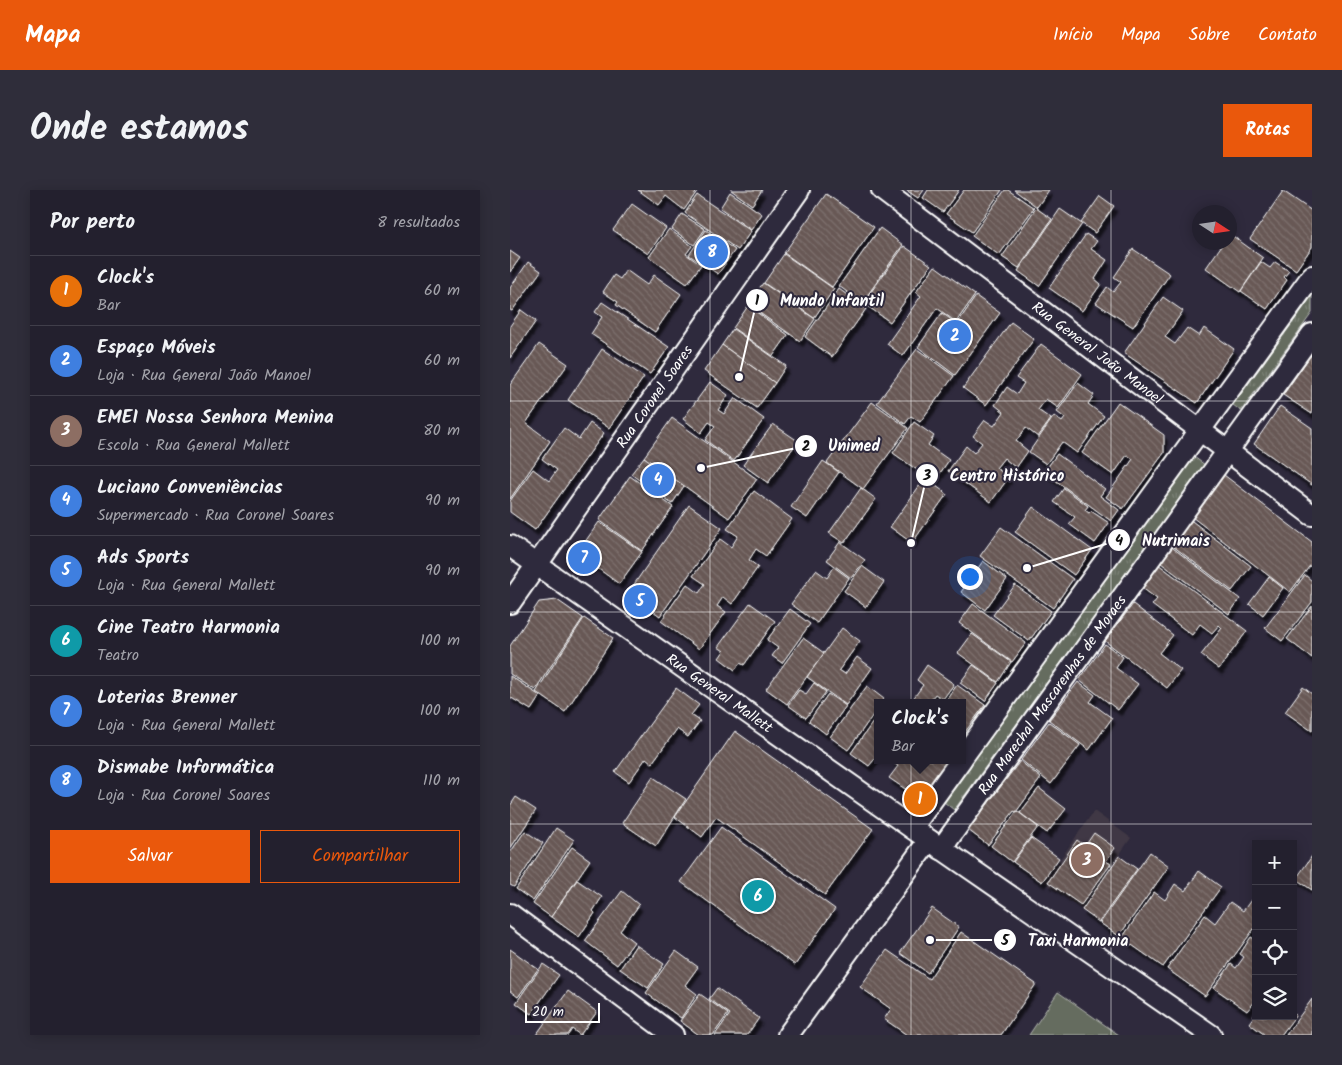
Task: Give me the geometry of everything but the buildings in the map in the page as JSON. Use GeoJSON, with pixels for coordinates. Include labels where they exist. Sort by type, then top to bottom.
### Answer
{"type":"FeatureCollection","features":[{"type":"Feature","properties":{"kind":"street","name":"Rua Coronel Soares"},"geometry":{"type":"LineString","coordinates":[[510,603],[799,190]]}},
{"type":"Feature","properties":{"kind":"street","name":"Rua General João Manoel"},"geometry":{"type":"LineString","coordinates":[[882,190],[1312,515]]}},
{"type":"Feature","properties":{"kind":"street"},"geometry":{"type":"LineString","coordinates":[[966,753],[1312,276]]}},
{"type":"Feature","properties":{"kind":"street","name":"Rua Marechal Mascarenhas de Moraes"},"geometry":{"type":"LineString","coordinates":[[788,1035],[935,844],[1228,451],[1312,334]]}},
{"type":"Feature","properties":{"kind":"street","name":"Rua General Mallett"},"geometry":{"type":"LineString","coordinates":[[510,546],[1211,1035]]}},
{"type":"Feature","properties":{"kind":"street"},"geometry":{"type":"LineString","coordinates":[[912,828],[958,764]]}},
{"type":"Feature","properties":{"kind":"street"},"geometry":{"type":"LineString","coordinates":[[510,914],[674,1035]]}},
{"type":"Feature","properties":{"kind":"shaded area"},"geometry":{"type":"Polygon","coordinates":[[[1094,811],[1131,838],[1081,909],[1044,882],[1094,811]]]}},
{"type":"Feature","properties":{"kind":"green space"},"geometry":{"type":"Polygon","coordinates":[[[1312,296],[1312,313],[1241,411],[1233,405],[1312,296]]]}},
{"type":"Feature","properties":{"kind":"green space"},"geometry":{"type":"Polygon","coordinates":[[[1194,457],[1205,465],[954,810],[944,802],[1194,457]]]}},
{"type":"Feature","properties":{"kind":"green space"},"geometry":{"type":"Polygon","coordinates":[[[1058,992],[1119,1035],[1029,1035],[1058,992]]]}},
{"type":"Feature","properties":{"kind":"place","name":"Dismabe Informática"},"geometry":{"type":"Point","coordinates":[712,252]}},
{"type":"Feature","properties":{"kind":"place","name":"Espaço Móveis"},"geometry":{"type":"Point","coordinates":[955,336]}},
{"type":"Feature","properties":{"kind":"place","name":"Mundo Infantil"},"geometry":{"type":"Point","coordinates":[739,377]}},
{"type":"Feature","properties":{"kind":"place","name":"Unimed"},"geometry":{"type":"Point","coordinates":[701,468]}},
{"type":"Feature","properties":{"kind":"place","name":"Luciano Conveniências"},"geometry":{"type":"Point","coordinates":[658,480]}},
{"type":"Feature","properties":{"kind":"place","name":"Centro Histórico"},"geometry":{"type":"Point","coordinates":[911,543]}},
{"type":"Feature","properties":{"kind":"place","name":"Loterias Brenner"},"geometry":{"type":"Point","coordinates":[584,558]}},
{"type":"Feature","properties":{"kind":"place","name":"Nutrimais"},"geometry":{"type":"Point","coordinates":[1027,568]}},
{"type":"Feature","properties":{"kind":"place","name":"Ads Sports"},"geometry":{"type":"Point","coordinates":[640,601]}},
{"type":"Feature","properties":{"kind":"place","name":"Clock's"},"geometry":{"type":"Point","coordinates":[920,799]}},
{"type":"Feature","properties":{"kind":"place","name":"EMEI Nossa Senhora Menina"},"geometry":{"type":"Point","coordinates":[1087,860]}},
{"type":"Feature","properties":{"kind":"place","name":"Cine Teatro Harmonia"},"geometry":{"type":"Point","coordinates":[758,896]}},
{"type":"Feature","properties":{"kind":"place","name":"Taxi Harmonia"},"geometry":{"type":"Point","coordinates":[930,940]}}]}
